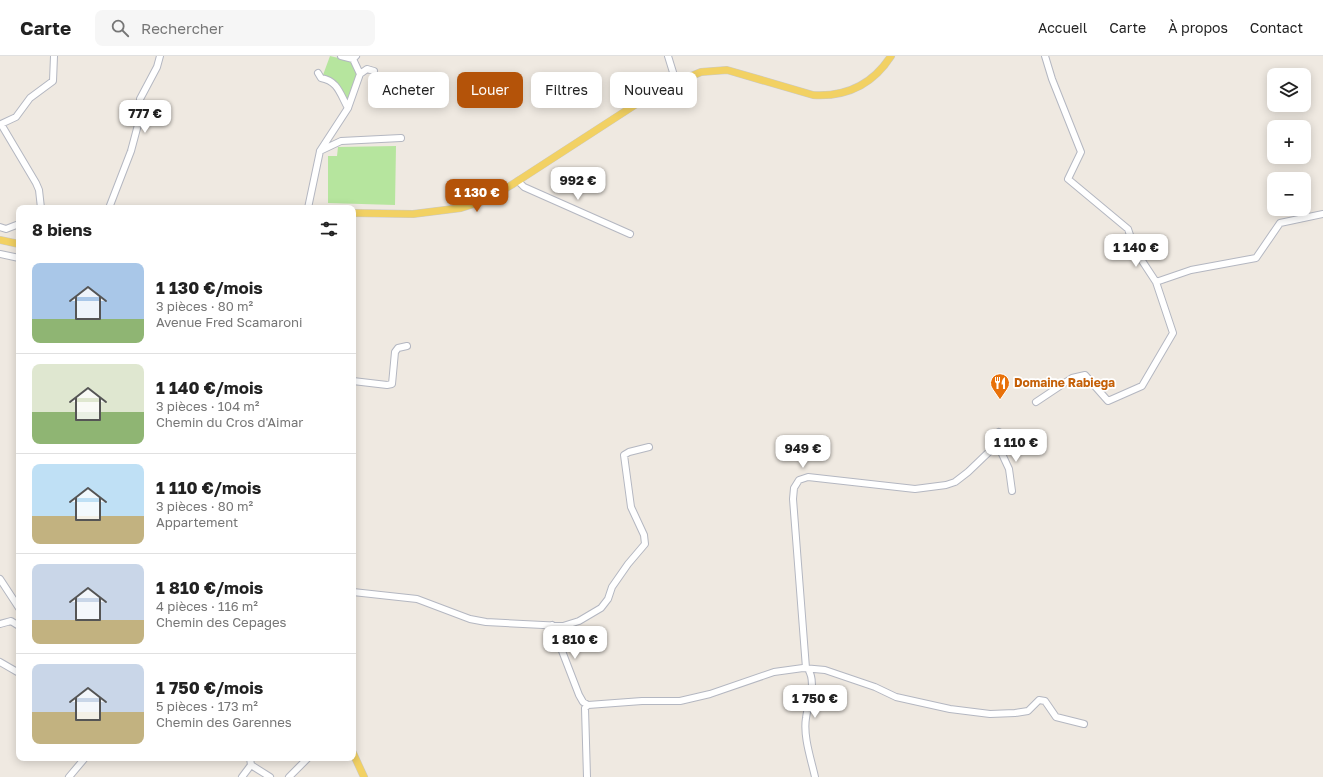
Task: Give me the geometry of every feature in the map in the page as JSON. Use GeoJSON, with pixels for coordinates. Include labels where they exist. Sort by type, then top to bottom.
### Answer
{"type":"FeatureCollection","features":[{"type":"Feature","properties":{"kind":"main road"},"geometry":{"type":"LineString","coordinates":[[697,74],[727,70],[813,95],[827,96],[847,92],[866,82],[879,72],[891,56]]}},
{"type":"Feature","properties":{"kind":"main road"},"geometry":{"type":"LineString","coordinates":[[356,213],[413,214],[461,208],[486,200],[518,181],[627,108]]}},
{"type":"Feature","properties":{"kind":"main road"},"geometry":{"type":"LineString","coordinates":[[0,240],[16,243]]}},
{"type":"Feature","properties":{"kind":"main road"},"geometry":{"type":"LineString","coordinates":[[356,760],[364,777]]}},
{"type":"Feature","properties":{"kind":"street"},"geometry":{"type":"LineString","coordinates":[[40,205],[39,190],[36,182],[1,124],[16,117],[30,98],[53,81],[54,56]]}},
{"type":"Feature","properties":{"kind":"street"},"geometry":{"type":"LineString","coordinates":[[110,205],[131,151],[139,121],[138,108],[140,99],[157,67],[160,56]]}},
{"type":"Feature","properties":{"kind":"street"},"geometry":{"type":"LineString","coordinates":[[341,56],[354,57],[360,74]]}},
{"type":"Feature","properties":{"kind":"street"},"geometry":{"type":"LineString","coordinates":[[668,56],[673,72]]}},
{"type":"Feature","properties":{"kind":"street"},"geometry":{"type":"LineString","coordinates":[[1036,402],[1072,378],[1085,375],[1108,401],[1142,386],[1172,333],[1156,282],[1135,250],[1128,229],[1068,179],[1081,152],[1052,79],[1045,56]]}},
{"type":"Feature","properties":{"kind":"street"},"geometry":{"type":"LineString","coordinates":[[309,205],[320,151],[348,108],[360,74],[367,69],[374,71]]}},
{"type":"Feature","properties":{"kind":"street"},"geometry":{"type":"LineString","coordinates":[[318,73],[321,78],[330,79],[340,89],[348,108]]}},
{"type":"Feature","properties":{"kind":"street"},"geometry":{"type":"LineString","coordinates":[[320,151],[341,141],[401,138]]}},
{"type":"Feature","properties":{"kind":"street"},"geometry":{"type":"LineString","coordinates":[[518,181],[524,187],[630,234]]}},
{"type":"Feature","properties":{"kind":"street"},"geometry":{"type":"LineString","coordinates":[[1156,282],[1191,270],[1256,258],[1280,223],[1323,214]]}},
{"type":"Feature","properties":{"kind":"street"},"geometry":{"type":"LineString","coordinates":[[0,227],[6,229],[16,225]]}},
{"type":"Feature","properties":{"kind":"street"},"geometry":{"type":"LineString","coordinates":[[0,254],[16,257]]}},
{"type":"Feature","properties":{"kind":"street"},"geometry":{"type":"LineString","coordinates":[[356,381],[388,385],[392,384],[394,352],[398,348],[408,346]]}},
{"type":"Feature","properties":{"kind":"street"},"geometry":{"type":"LineString","coordinates":[[815,777],[805,720],[811,694],[812,674],[807,668],[793,499],[794,488],[799,480],[808,477],[915,489],[946,485],[955,482],[968,472],[992,449],[999,432]]}},
{"type":"Feature","properties":{"kind":"street"},"geometry":{"type":"LineString","coordinates":[[996,441],[1009,469],[1012,491]]}},
{"type":"Feature","properties":{"kind":"street"},"geometry":{"type":"LineString","coordinates":[[356,592],[417,599],[470,619],[486,622],[563,626],[579,621],[601,608],[608,599],[612,587],[628,564],[643,548],[644,535],[631,507],[624,455],[629,452],[649,447]]}},
{"type":"Feature","properties":{"kind":"street"},"geometry":{"type":"LineString","coordinates":[[0,579],[16,603]]}},
{"type":"Feature","properties":{"kind":"street"},"geometry":{"type":"LineString","coordinates":[[0,624],[11,621],[16,624]]}},
{"type":"Feature","properties":{"kind":"street"},"geometry":{"type":"LineString","coordinates":[[552,625],[579,695],[583,702],[588,705],[642,701],[680,701],[710,694],[774,672],[807,668],[825,670],[896,697],[950,709],[990,714],[1015,713],[1028,711],[1039,700],[1045,701],[1056,717],[1084,724]]}},
{"type":"Feature","properties":{"kind":"street"},"geometry":{"type":"LineString","coordinates":[[0,662],[16,671]]}},
{"type":"Feature","properties":{"kind":"street"},"geometry":{"type":"LineString","coordinates":[[587,777],[586,708],[588,705]]}},
{"type":"Feature","properties":{"kind":"street"},"geometry":{"type":"LineString","coordinates":[[69,777],[82,761]]}},
{"type":"Feature","properties":{"kind":"street"},"geometry":{"type":"LineString","coordinates":[[244,776],[250,761],[270,777]]}},
{"type":"Feature","properties":{"kind":"street"},"geometry":{"type":"LineString","coordinates":[[289,777],[305,761]]}},
{"type":"Feature","properties":{"kind":"green space"},"geometry":{"type":"Polygon","coordinates":[[[330,56],[351,61],[358,74],[348,104],[337,82],[323,75],[330,56]]]}},
{"type":"Feature","properties":{"kind":"green space"},"geometry":{"type":"Polygon","coordinates":[[[396,146],[395,205],[328,203],[328,156],[337,156],[338,147],[396,146]]]}},
{"type":"Feature","properties":{"kind":"place","name":"Domaine Rabiega"},"geometry":{"type":"Point","coordinates":[1000,400]}}]}
